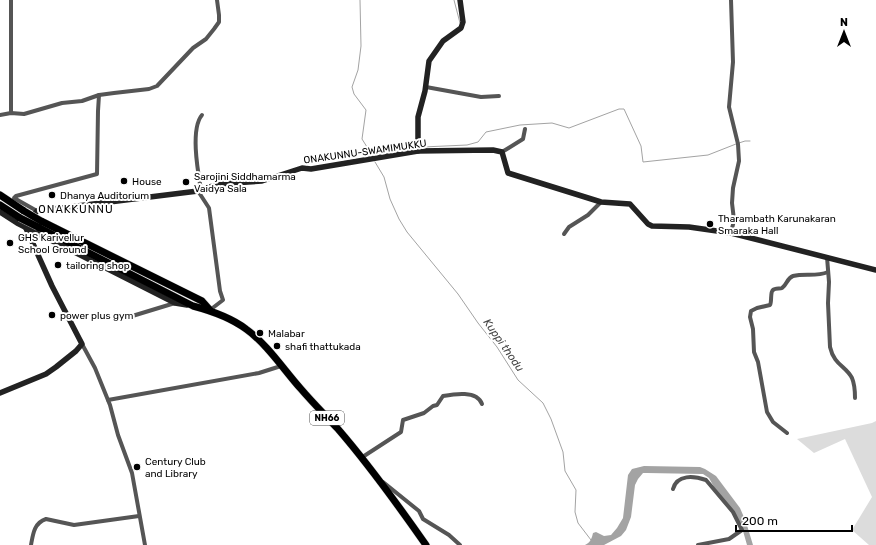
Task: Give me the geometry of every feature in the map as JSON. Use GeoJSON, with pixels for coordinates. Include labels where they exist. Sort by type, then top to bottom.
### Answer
{"type":"FeatureCollection","features":[{"type":"Feature","properties":{"kind":"highway","name":"NH66"},"geometry":{"type":"LineString","coordinates":[[0,195],[24,211],[39,224],[193,306],[210,310],[228,318],[246,329],[260,342],[338,430],[392,496],[426,545]]}},
{"type":"Feature","properties":{"kind":"highway","name":"NH66"},"geometry":{"type":"LineString","coordinates":[[0,205],[20,218],[39,224],[202,301],[210,310]]}},
{"type":"Feature","properties":{"kind":"street"},"geometry":{"type":"LineString","coordinates":[[11,0],[11,113]]}},
{"type":"Feature","properties":{"kind":"street"},"geometry":{"type":"LineString","coordinates":[[0,115],[11,113],[24,114],[62,103],[82,101],[99,95],[143,90],[157,86],[193,48],[206,39],[214,30],[218,22],[219,15],[217,0]]}},
{"type":"Feature","properties":{"kind":"street"},"geometry":{"type":"LineString","coordinates":[[418,151],[418,116],[426,87],[429,61],[443,41],[461,28],[464,22],[460,0]]}},
{"type":"Feature","properties":{"kind":"street"},"geometry":{"type":"LineString","coordinates":[[731,0],[733,62],[729,107],[738,144],[739,161],[732,188],[734,220],[731,233]]}},
{"type":"Feature","properties":{"kind":"street"},"geometry":{"type":"LineString","coordinates":[[426,87],[481,97],[498,96]]}},
{"type":"Feature","properties":{"kind":"street"},"geometry":{"type":"LineString","coordinates":[[25,226],[37,212],[14,198],[16,196],[98,174],[99,95]]}},
{"type":"Feature","properties":{"kind":"street"},"geometry":{"type":"LineString","coordinates":[[202,115],[198,120],[196,135],[196,160],[200,191],[209,208],[220,291],[223,300],[210,310]]}},
{"type":"Feature","properties":{"kind":"street"},"geometry":{"type":"LineString","coordinates":[[525,129],[523,139],[502,152],[508,173],[602,202],[630,204],[648,224],[652,226],[689,227],[731,233],[876,270]]}},
{"type":"Feature","properties":{"kind":"street","name":"ONAKUNNU-SWAMIMUKKU"},"geometry":{"type":"LineString","coordinates":[[37,212],[200,191],[218,184],[262,181],[302,168],[311,169],[418,151],[493,150],[502,152]]}},
{"type":"Feature","properties":{"kind":"street"},"geometry":{"type":"LineString","coordinates":[[564,234],[569,227],[588,215],[602,202]]}},
{"type":"Feature","properties":{"kind":"street"},"geometry":{"type":"LineString","coordinates":[[0,212],[175,303],[193,306]]}},
{"type":"Feature","properties":{"kind":"street"},"geometry":{"type":"LineString","coordinates":[[25,226],[52,286],[95,368],[108,400],[134,481],[145,545]]}},
{"type":"Feature","properties":{"kind":"street"},"geometry":{"type":"LineString","coordinates":[[827,257],[831,354],[838,364],[852,377],[855,386],[855,398]]}},
{"type":"Feature","properties":{"kind":"street"},"geometry":{"type":"LineString","coordinates":[[787,433],[773,422],[767,412],[758,362],[754,352],[750,317],[751,311],[770,305],[772,301],[771,292],[773,290],[783,288],[790,278],[799,275],[822,274],[828,272]]}},
{"type":"Feature","properties":{"kind":"street"},"geometry":{"type":"LineString","coordinates":[[129,317],[175,303]]}},
{"type":"Feature","properties":{"kind":"street"},"geometry":{"type":"LineString","coordinates":[[0,393],[46,374],[56,368],[82,344]]}},
{"type":"Feature","properties":{"kind":"street"},"geometry":{"type":"LineString","coordinates":[[108,400],[259,373],[281,366]]}},
{"type":"Feature","properties":{"kind":"street"},"geometry":{"type":"LineString","coordinates":[[361,458],[401,432],[403,420],[424,413],[433,406],[437,405],[443,396],[455,394],[474,396],[480,400],[482,404]]}},
{"type":"Feature","properties":{"kind":"street"},"geometry":{"type":"LineString","coordinates":[[375,475],[418,511],[423,519],[449,535],[460,545]]}},
{"type":"Feature","properties":{"kind":"street"},"geometry":{"type":"LineString","coordinates":[[673,489],[675,482],[681,478],[700,478],[706,480],[733,512],[742,530],[729,539],[698,545]]}},
{"type":"Feature","properties":{"kind":"street"},"geometry":{"type":"LineString","coordinates":[[30,545],[35,527],[46,519],[74,525],[139,516]]}},
{"type":"Feature","properties":{"kind":"shaded area"},"geometry":{"type":"Polygon","coordinates":[[[876,421],[876,545],[869,545],[852,530],[872,497],[845,439],[814,453],[797,439],[876,421]]]}},
{"type":"Feature","properties":{"kind":"shaded area"},"geometry":{"type":"Polygon","coordinates":[[[644,466],[700,467],[716,476],[740,508],[753,545],[747,545],[743,531],[734,512],[714,487],[709,478],[703,474],[643,473],[635,485],[631,517],[626,530],[621,536],[604,545],[585,545],[592,537],[593,533],[596,532],[604,536],[611,535],[617,528],[623,518],[628,475],[632,469],[644,466]]]}},
{"type":"Feature","properties":{"kind":"waterway"},"geometry":{"type":"LineString","coordinates":[[360,0],[361,46],[358,70],[352,87],[354,94],[366,110],[362,139],[372,155]]}},
{"type":"Feature","properties":{"kind":"waterway"},"geometry":{"type":"LineString","coordinates":[[454,0],[460,23]]}},
{"type":"Feature","properties":{"kind":"waterway"},"geometry":{"type":"LineString","coordinates":[[423,147],[467,145],[478,142],[486,132],[520,125],[552,123],[569,128],[619,109],[624,109],[641,146],[643,162],[708,155],[736,144]]}},
{"type":"Feature","properties":{"kind":"waterway"},"geometry":{"type":"LineString","coordinates":[[739,143],[750,141]]}},
{"type":"Feature","properties":{"kind":"waterway"},"geometry":{"type":"LineString","coordinates":[[371,153],[414,147]]}},
{"type":"Feature","properties":{"kind":"waterway","name":"Kuppi thodu"},"geometry":{"type":"LineString","coordinates":[[375,162],[384,177],[390,199],[407,232],[458,294],[497,347],[518,380],[543,403],[551,419],[563,452],[565,471],[576,490],[575,512],[578,523],[591,540]]}},
{"type":"Feature","properties":{"kind":"place","name":"House"},"geometry":{"type":"Point","coordinates":[124,181]}},
{"type":"Feature","properties":{"kind":"place","name":"Sarojini Siddhamarma Vaidya Sala"},"geometry":{"type":"Point","coordinates":[186,182]}},
{"type":"Feature","properties":{"kind":"place","name":"Dhanya Auditorium"},"geometry":{"type":"Point","coordinates":[52,195]}},
{"type":"Feature","properties":{"kind":"place","name":"Tharambath Karunakaran Smaraka Hall"},"geometry":{"type":"Point","coordinates":[710,224]}},
{"type":"Feature","properties":{"kind":"place","name":"GHS Karivellur School Ground"},"geometry":{"type":"Point","coordinates":[10,243]}},
{"type":"Feature","properties":{"kind":"place","name":"tailoring shop"},"geometry":{"type":"Point","coordinates":[58,265]}},
{"type":"Feature","properties":{"kind":"place","name":"power plus gym"},"geometry":{"type":"Point","coordinates":[52,315]}},
{"type":"Feature","properties":{"kind":"place","name":"Malabar"},"geometry":{"type":"Point","coordinates":[260,333]}},
{"type":"Feature","properties":{"kind":"place","name":"shafi thattukada"},"geometry":{"type":"Point","coordinates":[277,346]}},
{"type":"Feature","properties":{"kind":"place","name":"Century Club and Library"},"geometry":{"type":"Point","coordinates":[137,467]}},
{"type":"Feature","properties":{"kind":"district","name":"ONAKKUNNU"},"geometry":{"type":"Point","coordinates":[76,209]}}]}
